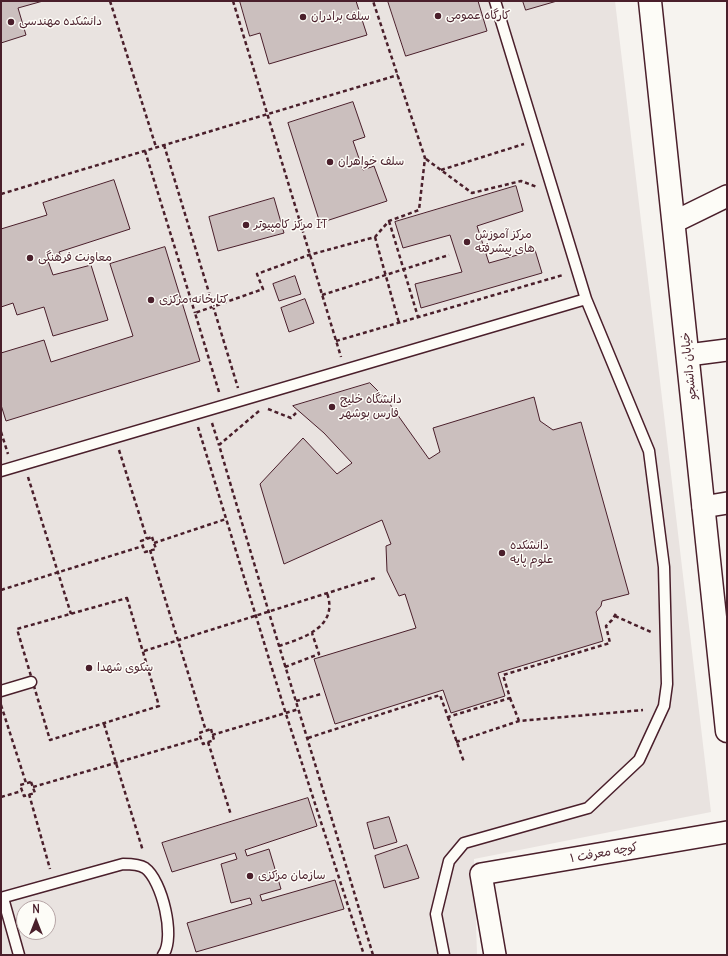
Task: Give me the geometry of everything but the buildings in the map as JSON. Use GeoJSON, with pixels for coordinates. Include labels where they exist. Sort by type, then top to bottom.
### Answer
{"type":"FeatureCollection","features":[{"type":"Feature","properties":{"kind":"street","name":"خیابان دانشجو"},"geometry":{"type":"LineString","coordinates":[[650,1],[703,507],[722,631],[727,731]]}},
{"type":"Feature","properties":{"kind":"street"},"geometry":{"type":"LineString","coordinates":[[674,222],[727,196]]}},
{"type":"Feature","properties":{"kind":"street"},"geometry":{"type":"LineString","coordinates":[[688,355],[727,350]]}},
{"type":"Feature","properties":{"kind":"street"},"geometry":{"type":"LineString","coordinates":[[703,507],[727,503]]}},
{"type":"Feature","properties":{"kind":"street","name":"کوچه معرفت ۱"},"geometry":{"type":"LineString","coordinates":[[495,955],[481,874],[727,832]]}},
{"type":"Feature","properties":{"kind":"lane"},"geometry":{"type":"LineString","coordinates":[[444,955],[436,914],[450,861],[464,843],[588,808],[639,760],[664,706],[667,684],[664,567],[649,451],[586,299],[495,1]]}},
{"type":"Feature","properties":{"kind":"lane"},"geometry":{"type":"LineString","coordinates":[[1,471],[115,438],[194,413],[223,406],[586,299]]}},
{"type":"Feature","properties":{"kind":"lane"},"geometry":{"type":"LineString","coordinates":[[1,691],[31,682]]}},
{"type":"Feature","properties":{"kind":"lane"},"geometry":{"type":"LineString","coordinates":[[19,955],[2,898],[123,864],[144,867],[152,875],[157,884],[164,907],[169,940],[168,947],[163,955]]}},
{"type":"Feature","properties":{"kind":"path"},"geometry":{"type":"LineString","coordinates":[[110,1],[156,148]]}},
{"type":"Feature","properties":{"kind":"path"},"geometry":{"type":"LineString","coordinates":[[233,1],[345,370]]}},
{"type":"Feature","properties":{"kind":"path"},"geometry":{"type":"LineString","coordinates":[[194,313],[263,288],[257,274],[309,255],[375,237],[389,221],[419,210],[425,158],[373,1]]}},
{"type":"Feature","properties":{"kind":"path"},"geometry":{"type":"LineString","coordinates":[[1,194],[398,75]]}},
{"type":"Feature","properties":{"kind":"path"},"geometry":{"type":"LineString","coordinates":[[442,170],[537,139]]}},
{"type":"Feature","properties":{"kind":"path"},"geometry":{"type":"LineString","coordinates":[[164,145],[242,400]]}},
{"type":"Feature","properties":{"kind":"path"},"geometry":{"type":"LineString","coordinates":[[145,151],[223,406]]}},
{"type":"Feature","properties":{"kind":"path"},"geometry":{"type":"LineString","coordinates":[[425,158],[472,193],[521,181],[554,194]]}},
{"type":"Feature","properties":{"kind":"path"},"geometry":{"type":"LineString","coordinates":[[389,221],[418,317]]}},
{"type":"Feature","properties":{"kind":"path"},"geometry":{"type":"LineString","coordinates":[[375,237],[399,323]]}},
{"type":"Feature","properties":{"kind":"path"},"geometry":{"type":"LineString","coordinates":[[322,295],[449,255]]}},
{"type":"Feature","properties":{"kind":"path"},"geometry":{"type":"LineString","coordinates":[[336,341],[577,271]]}},
{"type":"Feature","properties":{"kind":"path"},"geometry":{"type":"LineString","coordinates":[[219,445],[264,407],[291,418],[296,413]]}},
{"type":"Feature","properties":{"kind":"path"},"geometry":{"type":"LineString","coordinates":[[209,410],[268,612],[308,738],[373,955]]}},
{"type":"Feature","properties":{"kind":"path"},"geometry":{"type":"LineString","coordinates":[[194,413],[285,712],[364,955]]}},
{"type":"Feature","properties":{"kind":"path"},"geometry":{"type":"LineString","coordinates":[[1,432],[12,468]]}},
{"type":"Feature","properties":{"kind":"path"},"geometry":{"type":"LineString","coordinates":[[115,438],[146,539]]}},
{"type":"Feature","properties":{"kind":"path"},"geometry":{"type":"LineString","coordinates":[[24,465],[71,614]]}},
{"type":"Feature","properties":{"kind":"path"},"geometry":{"type":"LineString","coordinates":[[154,543],[226,519]]}},
{"type":"Feature","properties":{"kind":"path"},"geometry":{"type":"LineString","coordinates":[[152,537],[154,543],[156,549],[145,552],[141,541],[152,537]]}},
{"type":"Feature","properties":{"kind":"path"},"geometry":{"type":"LineString","coordinates":[[1,590],[58,571],[143,546]]}},
{"type":"Feature","properties":{"kind":"path"},"geometry":{"type":"LineString","coordinates":[[150,550],[206,731]]}},
{"type":"Feature","properties":{"kind":"path"},"geometry":{"type":"LineString","coordinates":[[144,651],[375,578]]}},
{"type":"Feature","properties":{"kind":"path"},"geometry":{"type":"LineString","coordinates":[[279,646],[312,633],[322,625],[326,615],[328,600],[326,593]]}},
{"type":"Feature","properties":{"kind":"path"},"geometry":{"type":"LineString","coordinates":[[127,598],[144,651],[159,706],[50,740],[31,682],[17,629],[127,598]]}},
{"type":"Feature","properties":{"kind":"path"},"geometry":{"type":"LineString","coordinates":[[519,720],[510,698],[504,675],[610,643],[606,626],[617,612]]}},
{"type":"Feature","properties":{"kind":"path"},"geometry":{"type":"LineString","coordinates":[[615,616],[653,633]]}},
{"type":"Feature","properties":{"kind":"path"},"geometry":{"type":"LineString","coordinates":[[286,667],[319,654],[312,633]]}},
{"type":"Feature","properties":{"kind":"path"},"geometry":{"type":"LineString","coordinates":[[296,701],[321,694]]}},
{"type":"Feature","properties":{"kind":"path"},"geometry":{"type":"LineString","coordinates":[[308,738],[440,695],[464,762]]}},
{"type":"Feature","properties":{"kind":"path"},"geometry":{"type":"LineString","coordinates":[[448,717],[510,698]]}},
{"type":"Feature","properties":{"kind":"path"},"geometry":{"type":"LineString","coordinates":[[1,705],[26,783]]}},
{"type":"Feature","properties":{"kind":"path"},"geometry":{"type":"LineString","coordinates":[[212,735],[299,709]]}},
{"type":"Feature","properties":{"kind":"path"},"geometry":{"type":"LineString","coordinates":[[456,742],[519,720],[643,710]]}},
{"type":"Feature","properties":{"kind":"path"},"geometry":{"type":"LineString","coordinates":[[104,724],[142,846]]}},
{"type":"Feature","properties":{"kind":"path"},"geometry":{"type":"LineString","coordinates":[[211,729],[212,735],[214,740],[203,744],[200,733],[211,729]]}},
{"type":"Feature","properties":{"kind":"path"},"geometry":{"type":"LineString","coordinates":[[33,787],[201,738]]}},
{"type":"Feature","properties":{"kind":"path"},"geometry":{"type":"LineString","coordinates":[[208,742],[231,815]]}},
{"type":"Feature","properties":{"kind":"path"},"geometry":{"type":"LineString","coordinates":[[31,782],[33,787],[35,793],[24,796],[20,785],[31,782]]}},
{"type":"Feature","properties":{"kind":"path"},"geometry":{"type":"LineString","coordinates":[[1,797],[22,791]]}},
{"type":"Feature","properties":{"kind":"path"},"geometry":{"type":"LineString","coordinates":[[29,794],[50,868]]}},
{"type":"Feature","properties":{"kind":"shaded area","name":"دانشگاه خلیج فارس بوشهر"},"geometry":{"type":"Polygon","coordinates":[[[1,1],[615,1],[711,812],[474,859],[477,955],[1,955],[1,1]]]}},
{"type":"Feature","properties":{"kind":"place","name":"کارگاه عمومی"},"geometry":{"type":"Point","coordinates":[438,16]}},
{"type":"Feature","properties":{"kind":"place","name":"سلف برادران"},"geometry":{"type":"Point","coordinates":[303,17]}},
{"type":"Feature","properties":{"kind":"place","name":"دانشکده مهندسی"},"geometry":{"type":"Point","coordinates":[11,22]}},
{"type":"Feature","properties":{"kind":"place","name":"سلف خواهران"},"geometry":{"type":"Point","coordinates":[330,162]}},
{"type":"Feature","properties":{"kind":"place","name":"مرکز کامپیوتر IT"},"geometry":{"type":"Point","coordinates":[246,225]}},
{"type":"Feature","properties":{"kind":"place","name":"مرکز آموزش های پیشرفته"},"geometry":{"type":"Point","coordinates":[467,242]}},
{"type":"Feature","properties":{"kind":"place","name":"معاونت فرهنگی"},"geometry":{"type":"Point","coordinates":[30,258]}},
{"type":"Feature","properties":{"kind":"place","name":"کتابخانه مرکزی"},"geometry":{"type":"Point","coordinates":[151,300]}},
{"type":"Feature","properties":{"kind":"place","name":"دانشگاه خلیج فارس بوشهر"},"geometry":{"type":"Point","coordinates":[332,407]}},
{"type":"Feature","properties":{"kind":"place","name":"دانشکده علوم پایه"},"geometry":{"type":"Point","coordinates":[502,553]}},
{"type":"Feature","properties":{"kind":"place","name":"سکوی شهدا"},"geometry":{"type":"Point","coordinates":[89,668]}},
{"type":"Feature","properties":{"kind":"place","name":"سازمان مرکزی"},"geometry":{"type":"Point","coordinates":[250,876]}}]}
